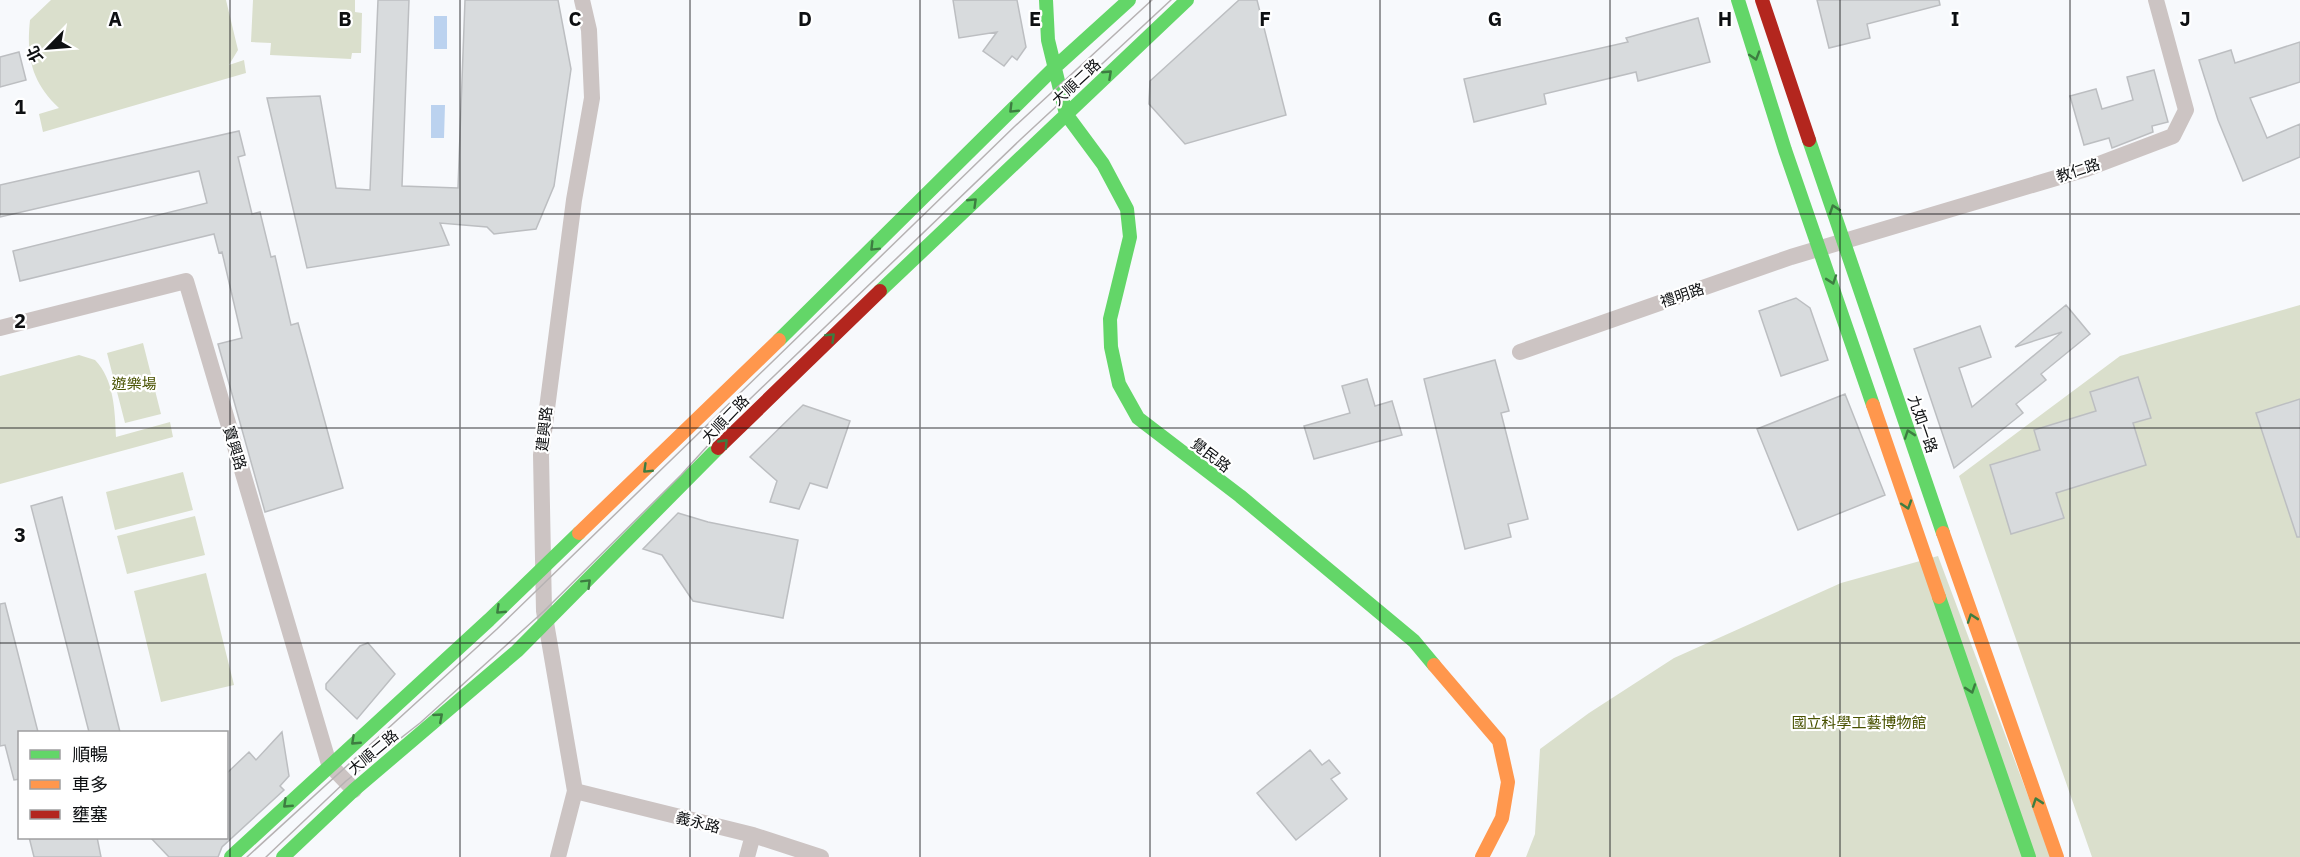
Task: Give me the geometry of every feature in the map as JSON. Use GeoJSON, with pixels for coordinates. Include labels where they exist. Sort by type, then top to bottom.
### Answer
{"type":"FeatureCollection","features":[{"type":"Feature","properties":{"kind":"street","name":"建興路"},"geometry":{"type":"LineString","coordinates":[[558,857],[574,791],[545,624],[542,569],[544,423],[572,210],[592,98],[589,30],[582,0]]}},
{"type":"Feature","properties":{"kind":"street","name":"覺民路"},"geometry":{"type":"LineString","coordinates":[[1046,0],[1048,40],[1066,114],[1103,164],[1126,209],[1130,237],[1110,319],[1111,347],[1119,384],[1138,418],[1240,496],[1414,641],[1499,741],[1508,782],[1502,818],[1482,857]]}},
{"type":"Feature","properties":{"kind":"street","name":"大順二路"},"geometry":{"type":"LineString","coordinates":[[231,857],[542,569],[749,370],[1054,68],[1130,0]]}},
{"type":"Feature","properties":{"kind":"street","name":"大順二路"},"geometry":{"type":"LineString","coordinates":[[283,857],[354,790],[517,651],[789,377],[1187,0]]}},
{"type":"Feature","properties":{"kind":"street"},"geometry":{"type":"LineString","coordinates":[[1738,0],[1785,150],[1821,248],[1912,522],[2029,857]]}},
{"type":"Feature","properties":{"kind":"street","name":"九如一路"},"geometry":{"type":"LineString","coordinates":[[1762,0],[1845,240],[1887,371],[2056,857]]}},
{"type":"Feature","properties":{"kind":"street","name":"教仁路"},"geometry":{"type":"LineString","coordinates":[[1845,240],[2086,169],[2173,136],[2186,110],[2156,0]]}},
{"type":"Feature","properties":{"kind":"street","name":"禮明路"},"geometry":{"type":"LineString","coordinates":[[1520,352],[1845,240]]}},
{"type":"Feature","properties":{"kind":"street","name":"寶興路"},"geometry":{"type":"LineString","coordinates":[[0,328],[186,281],[330,764],[354,790]]}},
{"type":"Feature","properties":{"kind":"street","name":"義永路"},"geometry":{"type":"LineString","coordinates":[[574,791],[753,835],[821,857]]}},
{"type":"Feature","properties":{"kind":"street"},"geometry":{"type":"LineString","coordinates":[[747,857],[753,835]]}},
{"type":"Feature","properties":{"kind":"green space"},"geometry":{"type":"Polygon","coordinates":[[[51,0],[226,0],[238,50],[229,65],[244,60],[246,73],[43,132],[39,114],[59,108],[37,79],[30,58],[29,34],[30,20],[51,0]]]}},
{"type":"Feature","properties":{"kind":"green space"},"geometry":{"type":"Polygon","coordinates":[[[253,0],[355,0],[355,12],[362,13],[361,53],[352,53],[351,59],[270,55],[271,43],[251,42],[253,0]]]}},
{"type":"Feature","properties":{"kind":"green space"},"geometry":{"type":"Polygon","coordinates":[[[2300,305],[2300,857],[2092,857],[1959,476],[2120,356],[2300,305]]]}},
{"type":"Feature","properties":{"kind":"green space","name":"遊樂場"},"geometry":{"type":"Polygon","coordinates":[[[143,343],[161,414],[125,423],[107,353],[143,343]]]}},
{"type":"Feature","properties":{"kind":"green space"},"geometry":{"type":"Polygon","coordinates":[[[79,355],[95,360],[106,376],[112,396],[116,437],[170,422],[173,437],[0,484],[0,376],[79,355]]]}},
{"type":"Feature","properties":{"kind":"green space"},"geometry":{"type":"Polygon","coordinates":[[[183,472],[193,510],[115,530],[106,492],[183,472]]]}},
{"type":"Feature","properties":{"kind":"green space"},"geometry":{"type":"Polygon","coordinates":[[[195,516],[205,555],[127,574],[117,536],[195,516]]]}},
{"type":"Feature","properties":{"kind":"green space","name":"國立科學工藝博物館"},"geometry":{"type":"Polygon","coordinates":[[[1938,556],[2051,857],[1526,857],[1535,834],[1540,749],[1589,713],[1674,658],[1841,583],[1938,556]]]}},
{"type":"Feature","properties":{"kind":"green space"},"geometry":{"type":"Polygon","coordinates":[[[206,573],[234,685],[161,702],[134,591],[206,573]]]}},
{"type":"Feature","properties":{"kind":"water"},"geometry":{"type":"Polygon","coordinates":[[[434,16],[447,16],[447,49],[434,49],[434,16]]]}},
{"type":"Feature","properties":{"kind":"water"},"geometry":{"type":"Polygon","coordinates":[[[431,105],[445,105],[444,138],[431,138],[431,105]]]}},
{"type":"Feature","properties":{"kind":"building"},"geometry":{"type":"Polygon","coordinates":[[[378,0],[409,0],[402,186],[458,188],[465,0],[558,0],[571,69],[554,186],[536,229],[494,234],[487,227],[440,223],[449,245],[307,268],[267,98],[320,96],[336,188],[370,190],[378,0]]]}},
{"type":"Feature","properties":{"kind":"building"},"geometry":{"type":"Polygon","coordinates":[[[953,0],[1017,0],[1026,47],[1017,60],[1012,56],[1004,66],[983,51],[997,32],[959,38],[953,0]]]}},
{"type":"Feature","properties":{"kind":"building"},"geometry":{"type":"Polygon","coordinates":[[[1239,0],[1257,0],[1286,115],[1185,144],[1149,104],[1150,81],[1239,0]]]}},
{"type":"Feature","properties":{"kind":"building"},"geometry":{"type":"Polygon","coordinates":[[[1817,0],[1939,0],[1940,5],[1867,24],[1870,38],[1829,48],[1817,0]]]}},
{"type":"Feature","properties":{"kind":"building"},"geometry":{"type":"Polygon","coordinates":[[[1698,18],[1710,62],[1638,81],[1636,72],[1544,94],[1546,104],[1474,122],[1464,79],[1628,42],[1626,38],[1698,18]]]}},
{"type":"Feature","properties":{"kind":"building"},"geometry":{"type":"Polygon","coordinates":[[[2300,42],[2300,82],[2250,98],[2267,138],[2300,124],[2300,157],[2243,181],[2218,120],[2199,60],[2231,50],[2235,63],[2300,42]]]}},
{"type":"Feature","properties":{"kind":"building"},"geometry":{"type":"Polygon","coordinates":[[[19,52],[26,80],[0,87],[0,57],[19,52]]]}},
{"type":"Feature","properties":{"kind":"building"},"geometry":{"type":"Polygon","coordinates":[[[2154,70],[2168,122],[2152,126],[2153,132],[2112,148],[2109,138],[2084,145],[2070,96],[2096,89],[2102,109],[2133,100],[2127,77],[2154,70]]]}},
{"type":"Feature","properties":{"kind":"building"},"geometry":{"type":"Polygon","coordinates":[[[239,131],[245,155],[238,157],[252,214],[260,212],[271,257],[275,256],[291,325],[298,323],[343,488],[265,512],[218,344],[242,338],[222,252],[219,253],[214,234],[20,281],[13,251],[207,203],[199,171],[0,217],[0,185],[239,131]]]}},
{"type":"Feature","properties":{"kind":"building"},"geometry":{"type":"Polygon","coordinates":[[[1796,298],[1810,308],[1828,360],[1781,376],[1759,311],[1796,298]]]}},
{"type":"Feature","properties":{"kind":"building"},"geometry":{"type":"Polygon","coordinates":[[[2066,305],[2090,334],[2041,374],[2046,380],[2016,404],[2023,413],[1954,468],[1914,349],[1980,326],[1991,357],[1959,368],[1972,407],[2062,332],[2015,347],[2066,305]]]}},
{"type":"Feature","properties":{"kind":"building"},"geometry":{"type":"Polygon","coordinates":[[[1495,360],[1509,411],[1501,413],[1528,519],[1508,524],[1511,537],[1465,549],[1424,379],[1495,360]]]}},
{"type":"Feature","properties":{"kind":"building"},"geometry":{"type":"Polygon","coordinates":[[[2138,377],[2151,418],[2133,423],[2146,465],[2056,493],[2064,518],[2011,534],[1990,465],[2040,450],[2034,430],[2096,411],[2090,392],[2138,377]]]}},
{"type":"Feature","properties":{"kind":"building"},"geometry":{"type":"Polygon","coordinates":[[[1367,379],[1375,406],[1392,401],[1402,435],[1314,459],[1304,426],[1350,413],[1342,386],[1367,379]]]}},
{"type":"Feature","properties":{"kind":"building"},"geometry":{"type":"Polygon","coordinates":[[[1845,394],[1885,495],[1798,530],[1757,429],[1845,394]]]}},
{"type":"Feature","properties":{"kind":"building"},"geometry":{"type":"Polygon","coordinates":[[[2300,399],[2300,537],[2297,537],[2256,413],[2300,399]]]}},
{"type":"Feature","properties":{"kind":"building"},"geometry":{"type":"Polygon","coordinates":[[[803,405],[850,421],[827,488],[810,483],[799,509],[770,502],[777,481],[750,457],[803,405]]]}},
{"type":"Feature","properties":{"kind":"building"},"geometry":{"type":"Polygon","coordinates":[[[62,497],[120,731],[89,731],[31,506],[62,497]]]}},
{"type":"Feature","properties":{"kind":"building"},"geometry":{"type":"Polygon","coordinates":[[[678,513],[708,522],[798,540],[783,618],[693,601],[662,555],[643,549],[678,513]]]}},
{"type":"Feature","properties":{"kind":"building"},"geometry":{"type":"Polygon","coordinates":[[[5,603],[38,731],[18,731],[18,779],[14,780],[5,745],[0,746],[0,604],[5,603]]]}},
{"type":"Feature","properties":{"kind":"building"},"geometry":{"type":"Polygon","coordinates":[[[368,643],[395,674],[357,719],[326,689],[326,684],[360,646],[368,643]]]}},
{"type":"Feature","properties":{"kind":"building"},"geometry":{"type":"Polygon","coordinates":[[[282,732],[289,776],[280,786],[284,790],[222,847],[218,857],[169,857],[152,839],[228,839],[228,772],[249,752],[256,760],[282,732]]]}},
{"type":"Feature","properties":{"kind":"building"},"geometry":{"type":"Polygon","coordinates":[[[1310,750],[1322,765],[1329,760],[1340,773],[1331,779],[1347,799],[1296,840],[1257,793],[1310,750]]]}},
{"type":"Feature","properties":{"kind":"building"},"geometry":{"type":"Polygon","coordinates":[[[30,839],[97,839],[101,857],[34,857],[30,839]]]}},
{"type":"Feature","properties":{"kind":"tram line"},"geometry":{"type":"LineString","coordinates":[[247,857],[497,629],[1014,127],[1152,0]]}},
{"type":"Feature","properties":{"kind":"tram line"},"geometry":{"type":"LineString","coordinates":[[266,857],[346,781],[420,723],[544,611],[681,475],[750,399],[1021,139],[1171,0]]}},
{"type":"Feature","properties":{"kind":"traffic: fast"},"geometry":{"type":"LineString","coordinates":[[1046,0],[1048,40],[1066,114],[1103,164],[1127,209],[1130,237],[1110,319],[1111,347],[1119,384],[1138,418],[1240,496],[1414,641],[1434,665]]}},
{"type":"Feature","properties":{"kind":"traffic: fast"},"geometry":{"type":"LineString","coordinates":[[779,340],[1054,68],[1129,0]]}},
{"type":"Feature","properties":{"kind":"traffic: fast"},"geometry":{"type":"LineString","coordinates":[[880,291],[1187,0]]}},
{"type":"Feature","properties":{"kind":"traffic: fast"},"geometry":{"type":"LineString","coordinates":[[1738,0],[1785,150],[1873,405]]}},
{"type":"Feature","properties":{"kind":"traffic: fast"},"geometry":{"type":"LineString","coordinates":[[1809,140],[1943,533]]}},
{"type":"Feature","properties":{"kind":"traffic: fast"},"geometry":{"type":"LineString","coordinates":[[283,857],[354,790],[517,651],[718,448]]}},
{"type":"Feature","properties":{"kind":"traffic: fast"},"geometry":{"type":"LineString","coordinates":[[231,857],[489,620],[579,533]]}},
{"type":"Feature","properties":{"kind":"traffic: fast"},"geometry":{"type":"LineString","coordinates":[[1939,597],[2029,857]]}},
{"type":"Feature","properties":{"kind":"traffic: slow"},"geometry":{"type":"LineString","coordinates":[[579,533],[779,340]]}},
{"type":"Feature","properties":{"kind":"traffic: slow"},"geometry":{"type":"LineString","coordinates":[[1873,405],[1939,597]]}},
{"type":"Feature","properties":{"kind":"traffic: slow"},"geometry":{"type":"LineString","coordinates":[[1943,533],[2057,857]]}},
{"type":"Feature","properties":{"kind":"traffic: slow"},"geometry":{"type":"LineString","coordinates":[[1434,665],[1499,741],[1508,782],[1502,818],[1482,857]]}},
{"type":"Feature","properties":{"kind":"traffic: jam"},"geometry":{"type":"LineString","coordinates":[[1762,0],[1809,140]]}},
{"type":"Feature","properties":{"kind":"traffic: jam"},"geometry":{"type":"LineString","coordinates":[[718,448],[880,291]]}}]}
